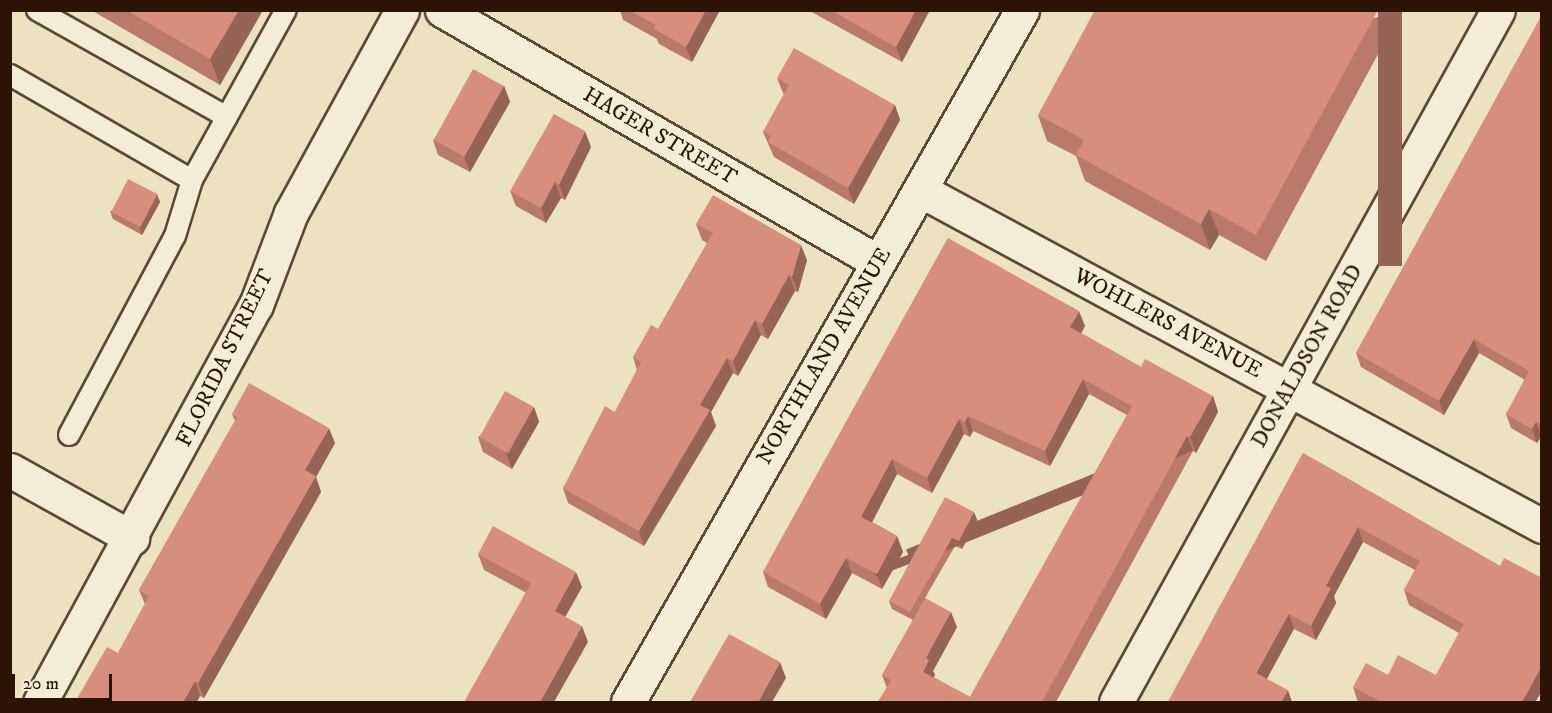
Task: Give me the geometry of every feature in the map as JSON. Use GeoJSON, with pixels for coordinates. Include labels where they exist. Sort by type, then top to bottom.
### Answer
{"type":"FeatureCollection","features":[{"type":"Feature","properties":{"kind":"street","name":"FLORIDA STREET"},"geometry":{"type":"LineString","coordinates":[[40,702],[132,538],[256,305],[291,213],[402,10]]}},
{"type":"Feature","properties":{"kind":"street","name":"HAGER STREET"},"geometry":{"type":"LineString","coordinates":[[442,10],[878,262]]}},
{"type":"Feature","properties":{"kind":"street","name":"NORTHLAND AVENUE"},"geometry":{"type":"LineString","coordinates":[[628,702],[1022,10]]}},
{"type":"Feature","properties":{"kind":"street","name":"DONALDSON ROAD"},"geometry":{"type":"LineString","coordinates":[[1116,702],[1498,10]]}},
{"type":"Feature","properties":{"kind":"street","name":"WOHLERS AVENUE"},"geometry":{"type":"LineString","coordinates":[[920,190],[1542,526]]}},
{"type":"Feature","properties":{"kind":"street"},"geometry":{"type":"LineString","coordinates":[[10,470],[132,538]]}},
{"type":"Feature","properties":{"kind":"lane"},"geometry":{"type":"LineString","coordinates":[[37,10],[227,117]]}},
{"type":"Feature","properties":{"kind":"lane"},"geometry":{"type":"LineString","coordinates":[[69,435],[175,236],[192,180],[286,10]]}},
{"type":"Feature","properties":{"kind":"lane"},"geometry":{"type":"LineString","coordinates":[[10,75],[192,180]]}},
{"type":"Feature","properties":{"kind":"building"},"geometry":{"type":"Polygon","coordinates":[[[126,10],[239,10],[210,59],[126,10]]]}},
{"type":"Feature","properties":{"kind":"building"},"geometry":{"type":"Polygon","coordinates":[[[628,10],[706,10],[686,47],[654,29],[656,25],[628,10]]]}},
{"type":"Feature","properties":{"kind":"building"},"geometry":{"type":"Polygon","coordinates":[[[830,10],[916,10],[896,47],[830,10]]]}},
{"type":"Feature","properties":{"kind":"building"},"geometry":{"type":"Polygon","coordinates":[[[1095,10],[1378,10],[1256,235],[1209,209],[1201,224],[1076,155],[1084,140],[1038,115],[1095,10]]]}},
{"type":"Feature","properties":{"kind":"building"},"geometry":{"type":"Polygon","coordinates":[[[1542,15],[1542,425],[1536,422],[1532,429],[1506,414],[1529,371],[1474,339],[1439,401],[1356,353],[1542,15]]]}},
{"type":"Feature","properties":{"kind":"building"},"geometry":{"type":"Polygon","coordinates":[[[794,48],[895,105],[848,188],[768,142],[771,136],[763,132],[789,85],[777,78],[794,48]]]}},
{"type":"Feature","properties":{"kind":"building"},"geometry":{"type":"Polygon","coordinates":[[[473,69],[504,86],[464,157],[434,140],[473,69]]]}},
{"type":"Feature","properties":{"kind":"building"},"geometry":{"type":"Polygon","coordinates":[[[554,114],[585,131],[559,185],[555,182],[541,208],[510,191],[554,114]]]}},
{"type":"Feature","properties":{"kind":"building"},"geometry":{"type":"Polygon","coordinates":[[[128,179],[157,194],[141,227],[111,212],[128,179]]]}},
{"type":"Feature","properties":{"kind":"building"},"geometry":{"type":"Polygon","coordinates":[[[713,195],[801,245],[792,277],[789,275],[762,324],[755,320],[733,361],[727,358],[700,405],[710,410],[639,531],[563,488],[605,406],[615,412],[641,362],[633,357],[651,325],[658,329],[713,233],[696,224],[713,195]]]}},
{"type":"Feature","properties":{"kind":"building"},"geometry":{"type":"Polygon","coordinates":[[[948,238],[1079,311],[1070,327],[1141,367],[1145,359],[1213,396],[1190,437],[1187,436],[1042,702],[878,702],[891,680],[882,675],[925,598],[951,612],[926,658],[929,660],[923,672],[970,697],[1132,406],[1083,379],[1045,451],[968,416],[965,422],[959,419],[927,478],[892,459],[861,517],[897,536],[877,574],[846,558],[820,604],[763,572],[948,238]]]}},
{"type":"Feature","properties":{"kind":"building"},"geometry":{"type":"Polygon","coordinates":[[[249,383],[329,428],[305,470],[316,476],[198,683],[195,681],[183,702],[75,702],[107,647],[118,653],[149,596],[139,590],[237,417],[232,414],[249,383]]]}},
{"type":"Feature","properties":{"kind":"building"},"geometry":{"type":"Polygon","coordinates":[[[505,391],[534,407],[508,453],[479,437],[505,391]]]}},
{"type":"Feature","properties":{"kind":"building"},"geometry":{"type":"Polygon","coordinates":[[[1303,453],[1500,566],[1504,558],[1542,578],[1542,666],[1522,702],[1382,702],[1353,687],[1366,663],[1388,675],[1398,655],[1436,675],[1464,624],[1404,590],[1420,561],[1358,527],[1326,586],[1331,588],[1311,626],[1289,614],[1256,673],[1288,690],[1281,702],[1168,702],[1303,453]]]}},
{"type":"Feature","properties":{"kind":"building"},"geometry":{"type":"Polygon","coordinates":[[[945,497],[974,512],[959,541],[952,538],[910,612],[889,601],[945,497]]]}},
{"type":"Feature","properties":{"kind":"building"},"geometry":{"type":"Polygon","coordinates":[[[493,526],[576,572],[555,611],[582,626],[540,702],[464,702],[531,583],[478,554],[493,526]]]}},
{"type":"Feature","properties":{"kind":"building"},"geometry":{"type":"Polygon","coordinates":[[[729,634],[780,662],[758,702],[690,702],[729,634]]]}}]}
